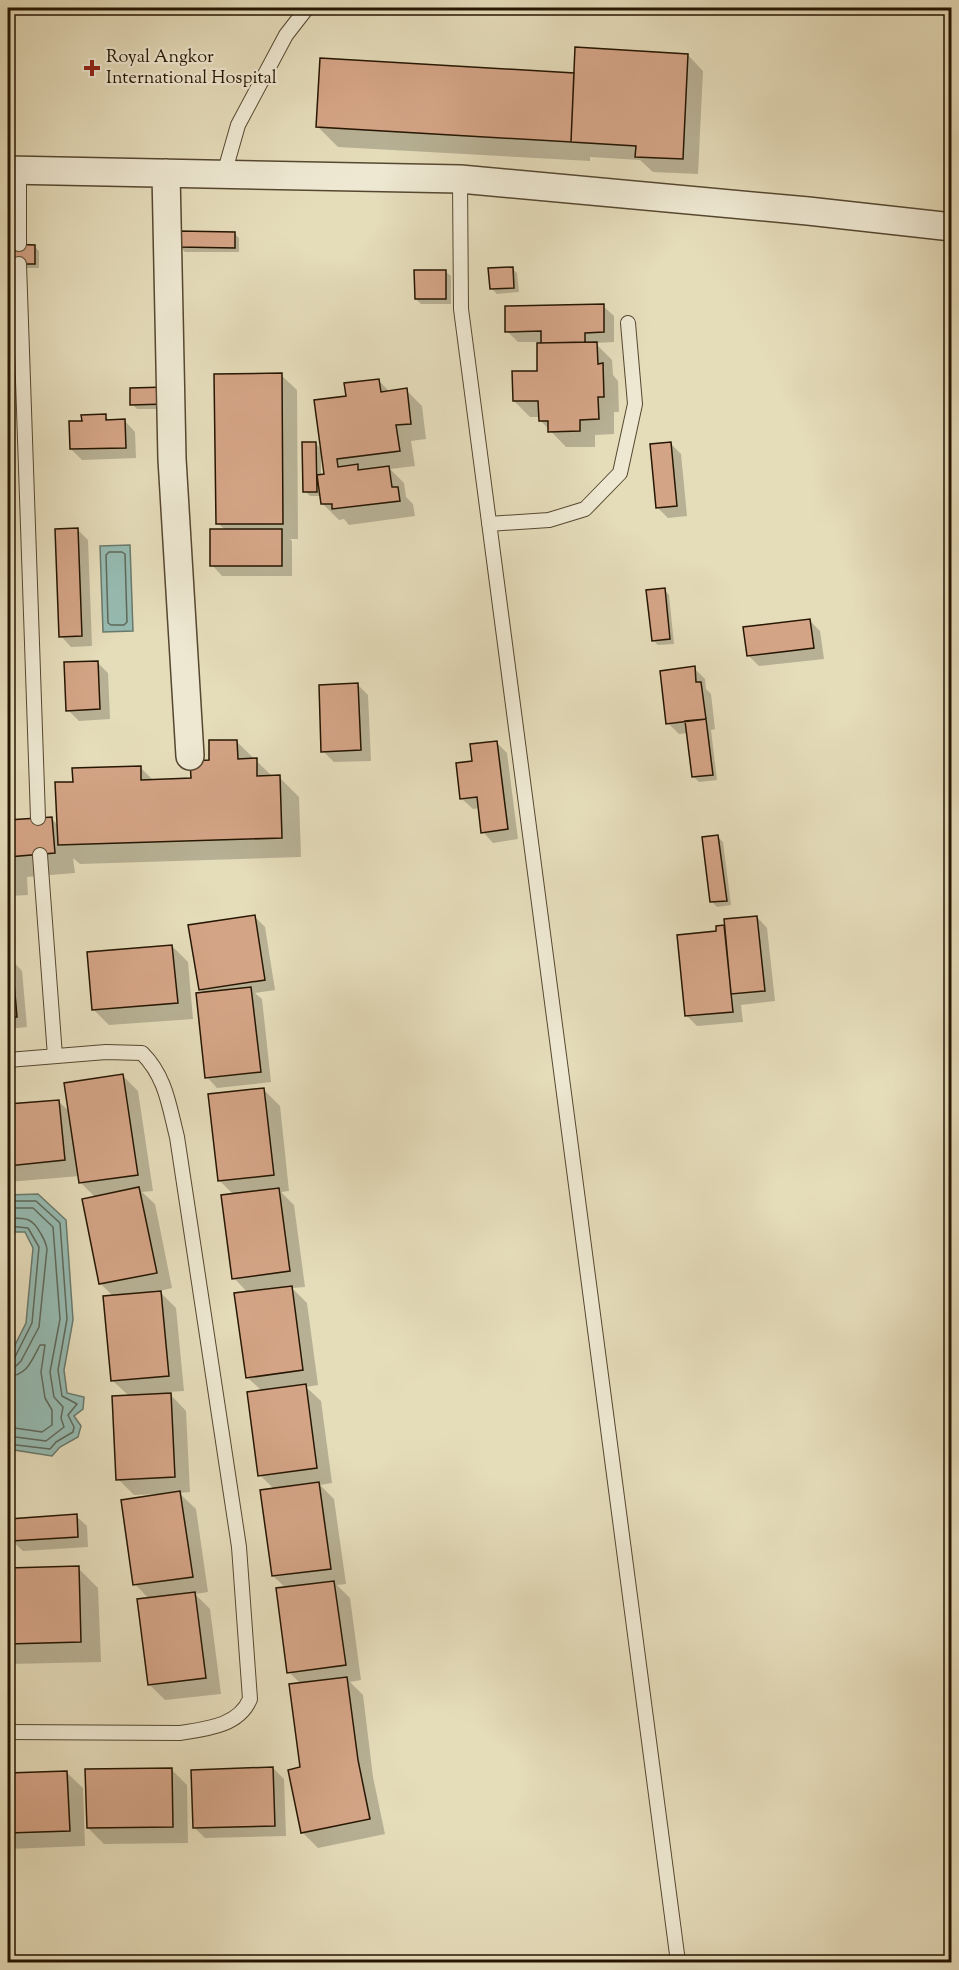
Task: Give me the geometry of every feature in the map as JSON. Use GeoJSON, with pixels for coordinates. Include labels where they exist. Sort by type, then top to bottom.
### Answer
{"type":"FeatureCollection","features":[{"type":"Feature","properties":{"kind":"street"},"geometry":{"type":"LineString","coordinates":[[13,170],[460,179],[808,211],[951,227]]}},
{"type":"Feature","properties":{"kind":"street"},"geometry":{"type":"LineString","coordinates":[[166,173],[172,459],[190,756]]}},
{"type":"Feature","properties":{"kind":"lane"},"geometry":{"type":"LineString","coordinates":[[224,174],[238,125],[286,35],[307,8]]}},
{"type":"Feature","properties":{"kind":"lane"},"geometry":{"type":"LineString","coordinates":[[13,170],[19,244]]}},
{"type":"Feature","properties":{"kind":"lane"},"geometry":{"type":"LineString","coordinates":[[460,179],[461,309],[678,1962]]}},
{"type":"Feature","properties":{"kind":"lane"},"geometry":{"type":"LineString","coordinates":[[19,264],[38,818]]}},
{"type":"Feature","properties":{"kind":"lane"},"geometry":{"type":"LineString","coordinates":[[489,524],[549,520],[585,509],[620,472],[635,404],[628,323]]}},
{"type":"Feature","properties":{"kind":"lane"},"geometry":{"type":"LineString","coordinates":[[40,855],[55,1056]]}},
{"type":"Feature","properties":{"kind":"lane"},"geometry":{"type":"LineString","coordinates":[[8,1059],[106,1052],[142,1053],[155,1066],[164,1086],[177,1137],[237,1535],[250,1699],[246,1710],[236,1718],[208,1728],[180,1733],[8,1732]]}},
{"type":"Feature","properties":{"kind":"water"},"geometry":{"type":"Polygon","coordinates":[[[130,545],[133,631],[103,632],[100,546],[130,545]]]}},
{"type":"Feature","properties":{"kind":"water"},"geometry":{"type":"Polygon","coordinates":[[[38,1194],[66,1220],[73,1320],[64,1370],[67,1393],[84,1397],[83,1409],[74,1416],[81,1426],[78,1437],[60,1447],[52,1456],[8,1449],[8,1359],[26,1323],[33,1248],[25,1232],[8,1232],[8,1195],[38,1194]]]}},
{"type":"Feature","properties":{"kind":"building"},"geometry":{"type":"Polygon","coordinates":[[[575,47],[688,54],[683,159],[635,157],[636,146],[571,142],[575,47]]]}},
{"type":"Feature","properties":{"kind":"building"},"geometry":{"type":"Polygon","coordinates":[[[320,58],[574,73],[571,142],[316,127],[320,58]]]}},
{"type":"Feature","properties":{"kind":"building"},"geometry":{"type":"Polygon","coordinates":[[[178,231],[235,232],[235,248],[178,247],[178,231]]]}},
{"type":"Feature","properties":{"kind":"building"},"geometry":{"type":"Polygon","coordinates":[[[8,244],[35,245],[35,264],[8,264],[8,244]]]}},
{"type":"Feature","properties":{"kind":"building"},"geometry":{"type":"Polygon","coordinates":[[[513,267],[514,288],[490,289],[488,268],[513,267]]]}},
{"type":"Feature","properties":{"kind":"building"},"geometry":{"type":"Polygon","coordinates":[[[414,270],[446,270],[446,299],[415,299],[414,270]]]}},
{"type":"Feature","properties":{"kind":"building"},"geometry":{"type":"Polygon","coordinates":[[[604,304],[604,332],[585,333],[585,342],[541,343],[541,331],[505,332],[505,306],[604,304]]]}},
{"type":"Feature","properties":{"kind":"building"},"geometry":{"type":"Polygon","coordinates":[[[597,342],[598,364],[603,363],[604,397],[598,397],[599,419],[580,420],[580,431],[548,432],[548,421],[539,421],[538,401],[513,401],[512,371],[537,371],[537,343],[597,342]]]}},
{"type":"Feature","properties":{"kind":"building"},"geometry":{"type":"Polygon","coordinates":[[[282,373],[283,524],[216,524],[214,374],[282,373]]]}},
{"type":"Feature","properties":{"kind":"building"},"geometry":{"type":"Polygon","coordinates":[[[379,379],[381,392],[407,388],[411,424],[396,425],[400,451],[337,459],[338,467],[358,464],[358,470],[389,466],[392,487],[398,487],[400,501],[332,509],[332,504],[321,504],[317,475],[324,474],[314,400],[346,396],[344,383],[379,379]]]}},
{"type":"Feature","properties":{"kind":"building"},"geometry":{"type":"Polygon","coordinates":[[[167,387],[167,404],[130,405],[130,388],[167,387]]]}},
{"type":"Feature","properties":{"kind":"building"},"geometry":{"type":"Polygon","coordinates":[[[106,414],[106,420],[125,419],[126,448],[70,449],[69,421],[82,421],[81,415],[106,414]]]}},
{"type":"Feature","properties":{"kind":"building"},"geometry":{"type":"Polygon","coordinates":[[[302,442],[316,442],[317,492],[303,492],[302,442]]]}},
{"type":"Feature","properties":{"kind":"building"},"geometry":{"type":"Polygon","coordinates":[[[671,442],[677,506],[656,508],[650,444],[671,442]]]}},
{"type":"Feature","properties":{"kind":"building"},"geometry":{"type":"Polygon","coordinates":[[[78,528],[82,636],[59,637],[55,529],[78,528]]]}},
{"type":"Feature","properties":{"kind":"building"},"geometry":{"type":"Polygon","coordinates":[[[210,529],[282,529],[282,566],[210,566],[210,529]]]}},
{"type":"Feature","properties":{"kind":"building"},"geometry":{"type":"Polygon","coordinates":[[[665,588],[670,639],[652,641],[646,590],[665,588]]]}},
{"type":"Feature","properties":{"kind":"building"},"geometry":{"type":"Polygon","coordinates":[[[810,619],[814,648],[747,656],[743,627],[810,619]]]}},
{"type":"Feature","properties":{"kind":"building"},"geometry":{"type":"Polygon","coordinates":[[[98,661],[100,709],[66,711],[64,662],[98,661]]]}},
{"type":"Feature","properties":{"kind":"building"},"geometry":{"type":"Polygon","coordinates":[[[695,666],[696,682],[701,682],[706,719],[666,724],[660,671],[695,666]]]}},
{"type":"Feature","properties":{"kind":"building"},"geometry":{"type":"Polygon","coordinates":[[[358,683],[361,750],[321,752],[319,685],[358,683]]]}},
{"type":"Feature","properties":{"kind":"building"},"geometry":{"type":"Polygon","coordinates":[[[706,719],[713,775],[692,777],[685,721],[706,719]]]}},
{"type":"Feature","properties":{"kind":"building"},"geometry":{"type":"Polygon","coordinates":[[[209,740],[237,740],[238,759],[257,758],[257,776],[280,775],[282,838],[58,845],[55,782],[73,782],[72,768],[141,766],[141,780],[191,778],[190,761],[209,760],[209,740]]]}},
{"type":"Feature","properties":{"kind":"building"},"geometry":{"type":"Polygon","coordinates":[[[497,741],[508,829],[481,833],[477,797],[460,799],[456,763],[472,761],[470,744],[497,741]]]}},
{"type":"Feature","properties":{"kind":"building"},"geometry":{"type":"Polygon","coordinates":[[[52,817],[55,853],[8,857],[8,820],[52,817]]]}},
{"type":"Feature","properties":{"kind":"building"},"geometry":{"type":"Polygon","coordinates":[[[718,835],[727,901],[710,902],[702,837],[718,835]]]}},
{"type":"Feature","properties":{"kind":"building"},"geometry":{"type":"Polygon","coordinates":[[[255,915],[265,980],[199,990],[188,925],[255,915]]]}},
{"type":"Feature","properties":{"kind":"building"},"geometry":{"type":"Polygon","coordinates":[[[757,916],[765,991],[731,994],[724,919],[757,916]]]}},
{"type":"Feature","properties":{"kind":"building"},"geometry":{"type":"Polygon","coordinates":[[[724,925],[733,1012],[685,1016],[677,935],[716,931],[716,926],[724,925]]]}},
{"type":"Feature","properties":{"kind":"building"},"geometry":{"type":"Polygon","coordinates":[[[172,945],[178,1003],[92,1010],[87,952],[172,945]]]}},
{"type":"Feature","properties":{"kind":"building"},"geometry":{"type":"Polygon","coordinates":[[[8,959],[12,959],[17,1017],[8,1017],[8,959]]]}},
{"type":"Feature","properties":{"kind":"building"},"geometry":{"type":"Polygon","coordinates":[[[251,987],[261,1072],[205,1078],[196,993],[251,987]]]}},
{"type":"Feature","properties":{"kind":"building"},"geometry":{"type":"Polygon","coordinates":[[[123,1074],[138,1175],[79,1183],[64,1083],[123,1074]]]}},
{"type":"Feature","properties":{"kind":"building"},"geometry":{"type":"Polygon","coordinates":[[[264,1088],[274,1175],[218,1181],[208,1094],[264,1088]]]}},
{"type":"Feature","properties":{"kind":"building"},"geometry":{"type":"Polygon","coordinates":[[[59,1100],[65,1160],[8,1166],[8,1104],[59,1100]]]}},
{"type":"Feature","properties":{"kind":"building"},"geometry":{"type":"Polygon","coordinates":[[[139,1187],[157,1273],[99,1284],[82,1199],[139,1187]]]}},
{"type":"Feature","properties":{"kind":"building"},"geometry":{"type":"Polygon","coordinates":[[[279,1188],[290,1271],[232,1279],[221,1195],[279,1188]]]}},
{"type":"Feature","properties":{"kind":"building"},"geometry":{"type":"Polygon","coordinates":[[[292,1286],[303,1370],[246,1378],[234,1293],[292,1286]]]}},
{"type":"Feature","properties":{"kind":"building"},"geometry":{"type":"Polygon","coordinates":[[[161,1291],[169,1376],[111,1381],[103,1296],[161,1291]]]}},
{"type":"Feature","properties":{"kind":"building"},"geometry":{"type":"Polygon","coordinates":[[[306,1384],[317,1468],[258,1476],[247,1392],[306,1384]]]}},
{"type":"Feature","properties":{"kind":"building"},"geometry":{"type":"Polygon","coordinates":[[[171,1393],[175,1477],[116,1480],[112,1396],[171,1393]]]}},
{"type":"Feature","properties":{"kind":"building"},"geometry":{"type":"Polygon","coordinates":[[[319,1482],[331,1569],[272,1576],[260,1490],[319,1482]]]}},
{"type":"Feature","properties":{"kind":"building"},"geometry":{"type":"Polygon","coordinates":[[[180,1491],[193,1577],[133,1585],[121,1500],[180,1491]]]}},
{"type":"Feature","properties":{"kind":"building"},"geometry":{"type":"Polygon","coordinates":[[[77,1514],[78,1537],[11,1541],[9,1519],[77,1514]]]}},
{"type":"Feature","properties":{"kind":"building"},"geometry":{"type":"Polygon","coordinates":[[[79,1566],[81,1642],[8,1644],[8,1568],[79,1566]]]}},
{"type":"Feature","properties":{"kind":"building"},"geometry":{"type":"Polygon","coordinates":[[[334,1581],[346,1665],[287,1673],[276,1588],[334,1581]]]}},
{"type":"Feature","properties":{"kind":"building"},"geometry":{"type":"Polygon","coordinates":[[[195,1592],[206,1678],[148,1685],[137,1599],[195,1592]]]}},
{"type":"Feature","properties":{"kind":"building"},"geometry":{"type":"Polygon","coordinates":[[[347,1677],[358,1760],[370,1819],[301,1833],[288,1770],[300,1767],[289,1684],[347,1677]]]}},
{"type":"Feature","properties":{"kind":"building"},"geometry":{"type":"Polygon","coordinates":[[[273,1767],[275,1826],[193,1828],[191,1770],[273,1767]]]}},
{"type":"Feature","properties":{"kind":"building"},"geometry":{"type":"Polygon","coordinates":[[[172,1768],[173,1827],[87,1828],[85,1769],[172,1768]]]}},
{"type":"Feature","properties":{"kind":"building"},"geometry":{"type":"Polygon","coordinates":[[[67,1771],[70,1831],[8,1833],[8,1773],[67,1771]]]}},
{"type":"Feature","properties":{"kind":"place","name":"Royal Angkor International Hospital"},"geometry":{"type":"Point","coordinates":[92,68]}}]}
